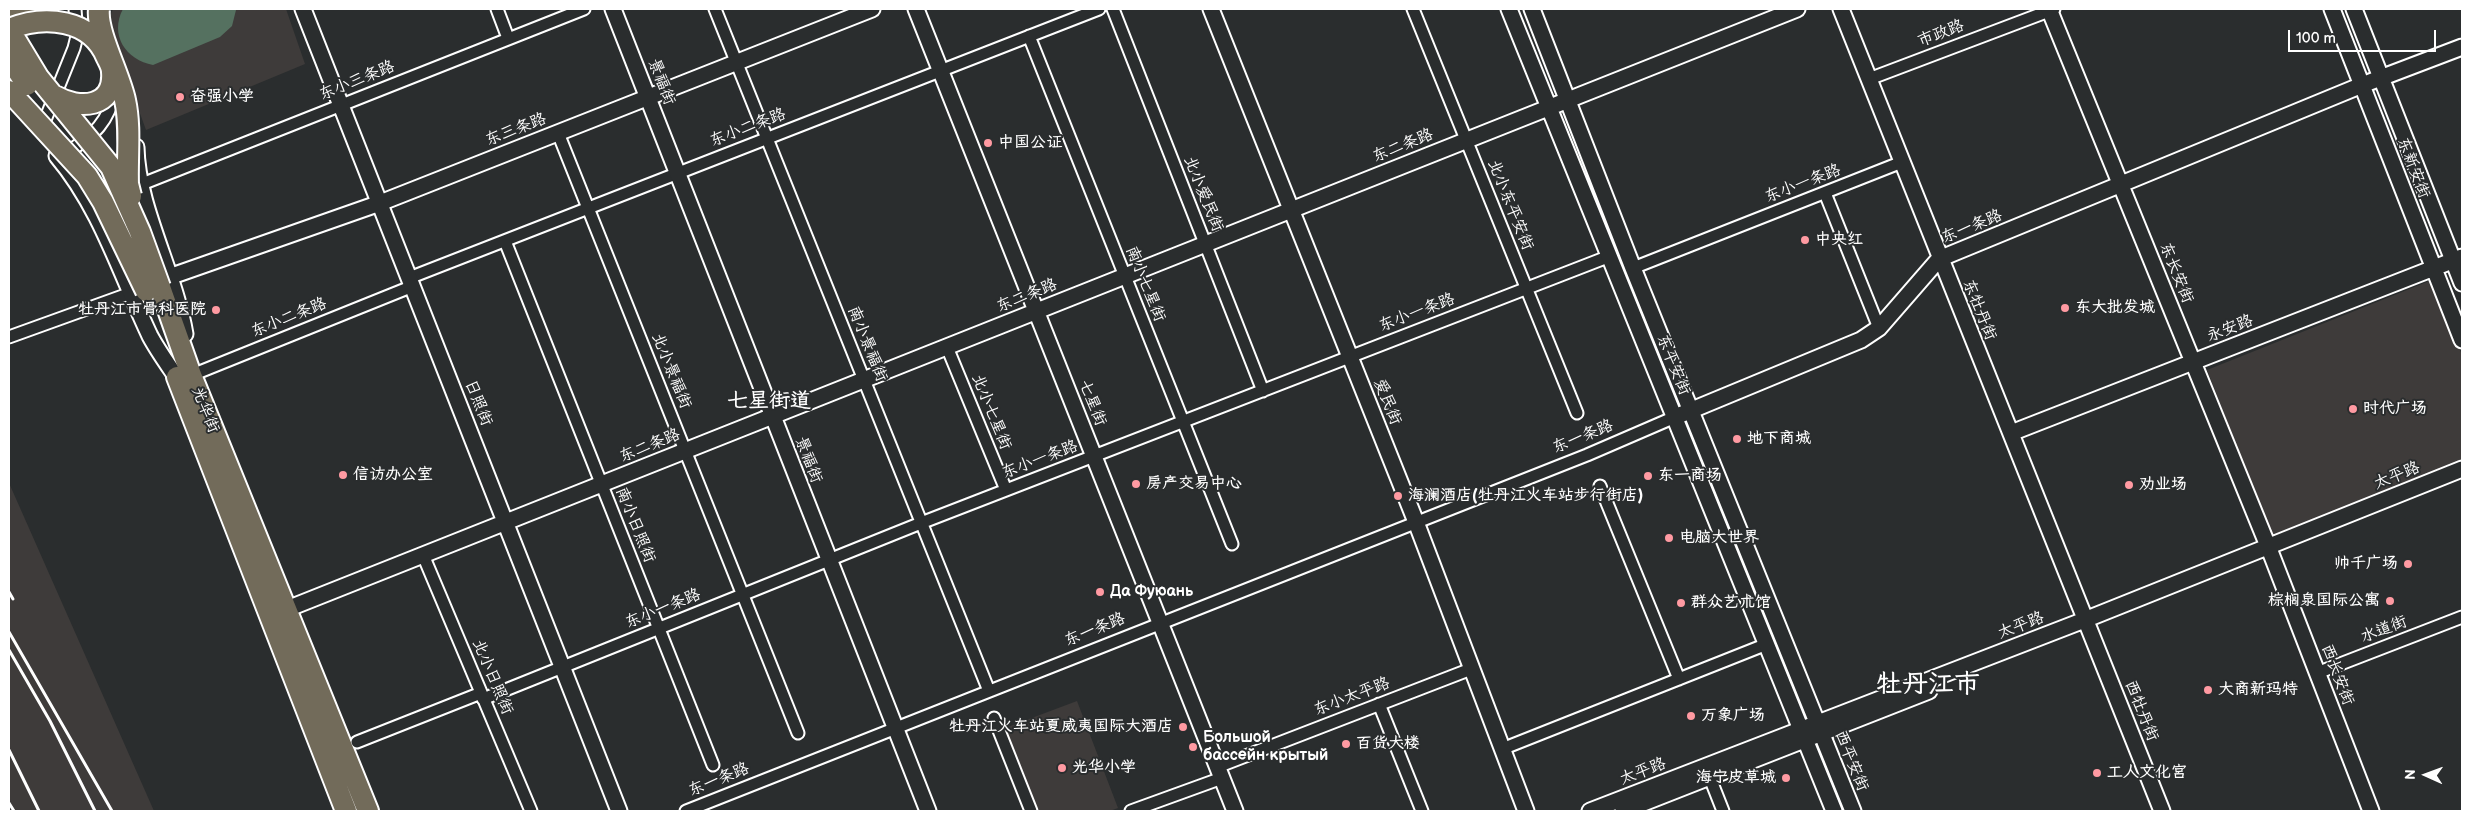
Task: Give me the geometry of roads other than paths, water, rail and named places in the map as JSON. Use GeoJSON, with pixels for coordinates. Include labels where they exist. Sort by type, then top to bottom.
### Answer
{"type":"FeatureCollection","features":[{"type":"Feature","properties":{"kind":"highway"},"geometry":{"type":"LineString","coordinates":[[9,18],[32,9]]}},
{"type":"Feature","properties":{"kind":"highway"},"geometry":{"type":"LineString","coordinates":[[99,9],[100,27],[119,75],[126,102],[128,184],[140,232]]}},
{"type":"Feature","properties":{"kind":"highway"},"geometry":{"type":"LineString","coordinates":[[9,29],[30,22],[62,22],[88,32],[97,40],[112,71],[111,85],[105,96],[94,104],[81,106],[66,102],[50,92]]}},
{"type":"Feature","properties":{"kind":"highway","name":"光华街"},"geometry":{"type":"LineString","coordinates":[[9,29],[38,77],[111,167],[140,232],[152,287]]}},
{"type":"Feature","properties":{"kind":"highway","name":"光华街"},"geometry":{"type":"LineString","coordinates":[[9,58],[26,84],[99,174],[152,287],[185,378],[278,613],[346,811]]}},
{"type":"Feature","properties":{"kind":"highway"},"geometry":{"type":"LineString","coordinates":[[9,91],[87,176],[152,287]]}},
{"type":"Feature","properties":{"kind":"highway","name":"光华街"},"geometry":{"type":"LineString","coordinates":[[278,613],[368,811]]}},
{"type":"Feature","properties":{"kind":"street"},"geometry":{"type":"LineString","coordinates":[[39,135],[74,48],[77,36],[75,9]]}},
{"type":"Feature","properties":{"kind":"street"},"geometry":{"type":"LineString","coordinates":[[89,9],[118,80]]}},
{"type":"Feature","properties":{"kind":"street"},"geometry":{"type":"LineString","coordinates":[[106,9],[105,23],[107,34],[132,104],[136,155],[142,184],[152,287],[152,338],[185,378]]}},
{"type":"Feature","properties":{"kind":"street","name":"日照街"},"geometry":{"type":"LineString","coordinates":[[303,9],[619,811]]}},
{"type":"Feature","properties":{"kind":"street"},"geometry":{"type":"LineString","coordinates":[[497,9],[508,38]]}},
{"type":"Feature","properties":{"kind":"street","name":"东小三条路"},"geometry":{"type":"LineString","coordinates":[[142,184],[584,9]]}},
{"type":"Feature","properties":{"kind":"street","name":"景福街"},"geometry":{"type":"LineString","coordinates":[[613,9],[928,811]]}},
{"type":"Feature","properties":{"kind":"street","name":"南小景福街"},"geometry":{"type":"LineString","coordinates":[[715,9],[989,691]]}},
{"type":"Feature","properties":{"kind":"street","name":"东三条路"},"geometry":{"type":"LineString","coordinates":[[152,287],[380,203],[872,9]]}},
{"type":"Feature","properties":{"kind":"street","name":"七星街"},"geometry":{"type":"LineString","coordinates":[[916,9],[1235,811]]}},
{"type":"Feature","properties":{"kind":"street","name":"东小二条路"},"geometry":{"type":"LineString","coordinates":[[185,378],[505,241],[1099,9]]}},
{"type":"Feature","properties":{"kind":"street","name":"北小爱民街"},"geometry":{"type":"LineString","coordinates":[[1113,9],[1263,391]]}},
{"type":"Feature","properties":{"kind":"street","name":"爱民街"},"geometry":{"type":"LineString","coordinates":[[1211,9],[1416,522],[1526,811]]}},
{"type":"Feature","properties":{"kind":"street","name":"北小东平安街"},"geometry":{"type":"LineString","coordinates":[[1413,9],[1577,413]]}},
{"type":"Feature","properties":{"kind":"street","name":"东平安街"},"geometry":{"type":"LineString","coordinates":[[1510,9],[1804,734]]}},
{"type":"Feature","properties":{"kind":"street","name":"东平安街"},"geometry":{"type":"LineString","coordinates":[[1532,9],[1633,268],[1819,728]]}},
{"type":"Feature","properties":{"kind":"street","name":"东二条路"},"geometry":{"type":"LineString","coordinates":[[278,613],[1797,9]]}},
{"type":"Feature","properties":{"kind":"street","name":"东牡丹街"},"geometry":{"type":"LineString","coordinates":[[1841,9],[1939,259],[2088,623]]}},
{"type":"Feature","properties":{"kind":"street","name":"市政路"},"geometry":{"type":"LineString","coordinates":[[1869,79],[2051,9]]}},
{"type":"Feature","properties":{"kind":"street","name":"东长安街"},"geometry":{"type":"LineString","coordinates":[[2051,9],[2270,551]]}},
{"type":"Feature","properties":{"kind":"street","name":"东新安街"},"geometry":{"type":"LineString","coordinates":[[2332,9],[2462,340]]}},
{"type":"Feature","properties":{"kind":"street","name":"东新安街"},"geometry":{"type":"LineString","coordinates":[[2354,9],[2381,78],[2458,259],[2462,283]]}},
{"type":"Feature","properties":{"kind":"street","name":"南小七星街"},"geometry":{"type":"LineString","coordinates":[[1029,36],[1232,544]]}},
{"type":"Feature","properties":{"kind":"street","name":"东一条路"},"geometry":{"type":"LineString","coordinates":[[686,811],[1416,522],[1839,351],[1879,328],[1939,259],[2362,85],[2462,47]]}},
{"type":"Feature","properties":{"kind":"street"},"geometry":{"type":"LineString","coordinates":[[59,159],[98,130],[108,114],[118,80],[117,64]]}},
{"type":"Feature","properties":{"kind":"street"},"geometry":{"type":"LineString","coordinates":[[9,104],[39,135],[78,182],[95,214],[152,287]]}},
{"type":"Feature","properties":{"kind":"street","name":"北小景福街"},"geometry":{"type":"LineString","coordinates":[[558,133],[798,734]]}},
{"type":"Feature","properties":{"kind":"street","name":"东小一条路"},"geometry":{"type":"LineString","coordinates":[[1633,268],[1902,162]]}},
{"type":"Feature","properties":{"kind":"street"},"geometry":{"type":"LineString","coordinates":[[1825,192],[1879,328]]}},
{"type":"Feature","properties":{"kind":"street","name":"南小日照街"},"geometry":{"type":"LineString","coordinates":[[505,241],[713,765]]}},
{"type":"Feature","properties":{"kind":"street","name":"东小一条路"},"geometry":{"type":"LineString","coordinates":[[357,742],[562,667],[829,559],[1610,256]]}},
{"type":"Feature","properties":{"kind":"street","name":"永安路"},"geometry":{"type":"LineString","coordinates":[[2011,433],[2458,259]]}},
{"type":"Feature","properties":{"kind":"street"},"geometry":{"type":"LineString","coordinates":[[9,337],[152,287]]}},
{"type":"Feature","properties":{"kind":"street","name":"北小七星街"},"geometry":{"type":"LineString","coordinates":[[947,347],[1006,490]]}},
{"type":"Feature","properties":{"kind":"street","name":"太平路"},"geometry":{"type":"LineString","coordinates":[[2270,551],[2462,469]]}},
{"type":"Feature","properties":{"kind":"street","name":"太平路"},"geometry":{"type":"LineString","coordinates":[[1590,811],[1804,734],[2270,551],[2462,479]]}},
{"type":"Feature","properties":{"kind":"street"},"geometry":{"type":"LineString","coordinates":[[1600,486],[1679,679]]}},
{"type":"Feature","properties":{"kind":"street","name":"西长安街"},"geometry":{"type":"LineString","coordinates":[[2270,551],[2371,811]]}},
{"type":"Feature","properties":{"kind":"street","name":"北小日照街"},"geometry":{"type":"LineString","coordinates":[[423,555],[532,811]]}},
{"type":"Feature","properties":{"kind":"street","name":"水道街"},"geometry":{"type":"LineString","coordinates":[[2318,673],[2462,617]]}},
{"type":"Feature","properties":{"kind":"street","name":"西牡丹街"},"geometry":{"type":"LineString","coordinates":[[2088,623],[2162,811]]}},
{"type":"Feature","properties":{"kind":"street"},"geometry":{"type":"LineString","coordinates":[[1502,749],[1767,644]]}},
{"type":"Feature","properties":{"kind":"street","name":"东小太平路"},"geometry":{"type":"LineString","coordinates":[[1131,811],[1379,704],[1471,668]]}},
{"type":"Feature","properties":{"kind":"street"},"geometry":{"type":"LineString","coordinates":[[1379,704],[1422,811]]}},
{"type":"Feature","properties":{"kind":"street"},"geometry":{"type":"LineString","coordinates":[[994,718],[1031,811]]}},
{"type":"Feature","properties":{"kind":"street","name":"西平安街"},"geometry":{"type":"LineString","coordinates":[[1819,728],[1853,811]]}},
{"type":"Feature","properties":{"kind":"street","name":"太平路"},"geometry":{"type":"LineString","coordinates":[[1623,811],[1710,778],[1804,734]]}},
{"type":"Feature","properties":{"kind":"street","name":"西平安街"},"geometry":{"type":"LineString","coordinates":[[1804,734],[1834,811]]}},
{"type":"Feature","properties":{"kind":"street"},"geometry":{"type":"LineString","coordinates":[[1710,778],[1723,811]]}},
{"type":"Feature","properties":{"kind":"railway"},"geometry":{"type":"LineString","coordinates":[[9,592],[13,599]]}},
{"type":"Feature","properties":{"kind":"railway"},"geometry":{"type":"LineString","coordinates":[[9,632],[112,811]]}},
{"type":"Feature","properties":{"kind":"railway"},"geometry":{"type":"LineString","coordinates":[[9,650],[50,721],[95,811]]}},
{"type":"Feature","properties":{"kind":"railway"},"geometry":{"type":"LineString","coordinates":[[9,750],[39,811]]}},
{"type":"Feature","properties":{"kind":"railway"},"geometry":{"type":"LineString","coordinates":[[9,803],[14,811]]}},
{"type":"Feature","properties":{"kind":"place","name":"奋强小学"},"geometry":{"type":"Point","coordinates":[180,97]}},
{"type":"Feature","properties":{"kind":"place","name":"中国公证"},"geometry":{"type":"Point","coordinates":[988,143]}},
{"type":"Feature","properties":{"kind":"place","name":"中央红"},"geometry":{"type":"Point","coordinates":[1805,240]}},
{"type":"Feature","properties":{"kind":"place","name":"东大批发城"},"geometry":{"type":"Point","coordinates":[2065,308]}},
{"type":"Feature","properties":{"kind":"place","name":"牡丹江市骨科医院"},"geometry":{"type":"Point","coordinates":[216,310]}},
{"type":"Feature","properties":{"kind":"place","name":"时代广场"},"geometry":{"type":"Point","coordinates":[2353,409]}},
{"type":"Feature","properties":{"kind":"place","name":"地下商城"},"geometry":{"type":"Point","coordinates":[1737,439]}},
{"type":"Feature","properties":{"kind":"place","name":"信访办公室"},"geometry":{"type":"Point","coordinates":[343,475]}},
{"type":"Feature","properties":{"kind":"place","name":"东一商场"},"geometry":{"type":"Point","coordinates":[1648,476]}},
{"type":"Feature","properties":{"kind":"place","name":"房产交易中心"},"geometry":{"type":"Point","coordinates":[1136,484]}},
{"type":"Feature","properties":{"kind":"place","name":"劝业场"},"geometry":{"type":"Point","coordinates":[2129,485]}},
{"type":"Feature","properties":{"kind":"place","name":"海澜酒店(牡丹江火车站步行街店)"},"geometry":{"type":"Point","coordinates":[1398,496]}},
{"type":"Feature","properties":{"kind":"place","name":"电脑大世界"},"geometry":{"type":"Point","coordinates":[1669,538]}},
{"type":"Feature","properties":{"kind":"place","name":"帅千广场"},"geometry":{"type":"Point","coordinates":[2408,564]}},
{"type":"Feature","properties":{"kind":"place","name":"Да Фуюань"},"geometry":{"type":"Point","coordinates":[1100,592]}},
{"type":"Feature","properties":{"kind":"place","name":"棕榈泉国际公寓"},"geometry":{"type":"Point","coordinates":[2390,601]}},
{"type":"Feature","properties":{"kind":"place","name":"群众艺术馆"},"geometry":{"type":"Point","coordinates":[1681,603]}},
{"type":"Feature","properties":{"kind":"place","name":"大商新玛特"},"geometry":{"type":"Point","coordinates":[2208,690]}},
{"type":"Feature","properties":{"kind":"place","name":"万象广场"},"geometry":{"type":"Point","coordinates":[1691,716]}},
{"type":"Feature","properties":{"kind":"place","name":"牡丹江火车站夏威夷国际大酒店"},"geometry":{"type":"Point","coordinates":[1183,727]}},
{"type":"Feature","properties":{"kind":"place","name":"百货大楼"},"geometry":{"type":"Point","coordinates":[1346,744]}},
{"type":"Feature","properties":{"kind":"place","name":"Большой бассейн крытый"},"geometry":{"type":"Point","coordinates":[1193,747]}},
{"type":"Feature","properties":{"kind":"place","name":"光华小学"},"geometry":{"type":"Point","coordinates":[1062,768]}},
{"type":"Feature","properties":{"kind":"place","name":"工人文化宫"},"geometry":{"type":"Point","coordinates":[2097,773]}},
{"type":"Feature","properties":{"kind":"place","name":"海宁皮草城"},"geometry":{"type":"Point","coordinates":[1786,778]}},
{"type":"Feature","properties":{"kind":"district","name":"七星街道"},"geometry":{"type":"Point","coordinates":[769,402]}},
{"type":"Feature","properties":{"kind":"district","name":"牡丹江市"},"geometry":{"type":"Point","coordinates":[1928,685]}}]}
